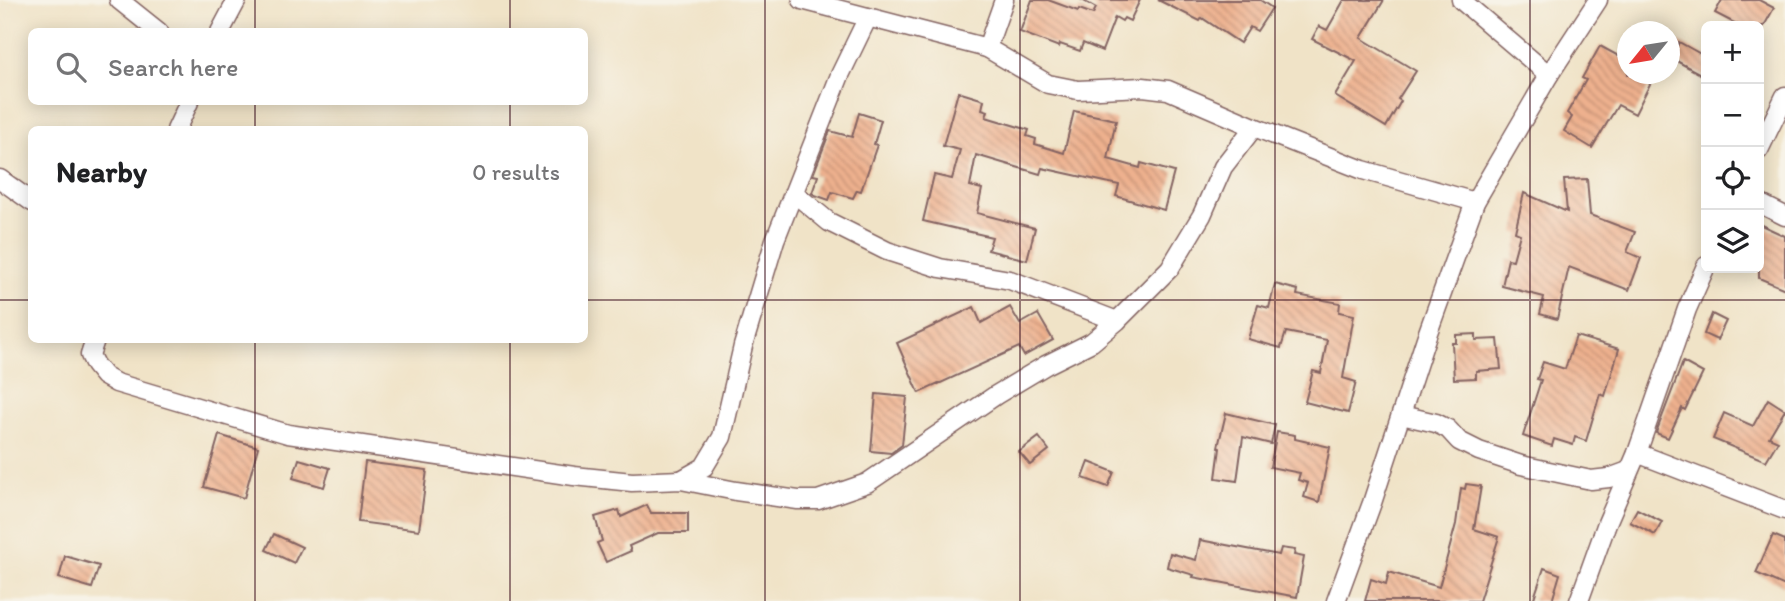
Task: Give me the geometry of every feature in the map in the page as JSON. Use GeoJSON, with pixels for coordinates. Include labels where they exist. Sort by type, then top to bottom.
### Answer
{"type":"FeatureCollection","features":[{"type":"Feature","properties":{"kind":"street"},"geometry":{"type":"LineString","coordinates":[[120,0],[154,28]]}},
{"type":"Feature","properties":{"kind":"street"},"geometry":{"type":"LineString","coordinates":[[223,28],[237,0]]}},
{"type":"Feature","properties":{"kind":"street"},"geometry":{"type":"LineString","coordinates":[[802,0],[987,48],[1048,84],[1078,90],[1143,87],[1168,90],[1363,170],[1475,202]]}},
{"type":"Feature","properties":{"kind":"street"},"geometry":{"type":"LineString","coordinates":[[987,48],[1004,0]]}},
{"type":"Feature","properties":{"kind":"street"},"geometry":{"type":"LineString","coordinates":[[1461,0],[1549,75]]}},
{"type":"Feature","properties":{"kind":"street"},"geometry":{"type":"LineString","coordinates":[[1336,601],[1373,503],[1475,202],[1549,75],[1598,0]]}},
{"type":"Feature","properties":{"kind":"street"},"geometry":{"type":"LineString","coordinates":[[681,480],[704,467],[722,437],[743,346],[775,240],[839,75],[867,18]]}},
{"type":"Feature","properties":{"kind":"street"},"geometry":{"type":"LineString","coordinates":[[1760,147],[1785,96]]}},
{"type":"Feature","properties":{"kind":"street"},"geometry":{"type":"LineString","coordinates":[[178,126],[188,105]]}},
{"type":"Feature","properties":{"kind":"street"},"geometry":{"type":"LineString","coordinates":[[93,343],[90,355],[104,376],[116,383],[288,434],[574,475],[632,482],[681,480],[798,500],[818,500],[867,483],[1026,377],[1092,342],[1117,321],[1170,268],[1202,215],[1223,167],[1254,127]]}},
{"type":"Feature","properties":{"kind":"street"},"geometry":{"type":"LineString","coordinates":[[0,179],[28,199]]}},
{"type":"Feature","properties":{"kind":"street"},"geometry":{"type":"LineString","coordinates":[[794,193],[829,222],[887,251],[940,268],[1010,280],[1117,321]]}},
{"type":"Feature","properties":{"kind":"street"},"geometry":{"type":"LineString","coordinates":[[1764,206],[1785,216]]}},
{"type":"Feature","properties":{"kind":"street"},"geometry":{"type":"LineString","coordinates":[[1580,601],[1637,453],[1687,309],[1703,273]]}},
{"type":"Feature","properties":{"kind":"street"},"geometry":{"type":"LineString","coordinates":[[1401,415],[1436,423],[1448,429],[1459,441],[1479,451],[1521,465],[1591,480],[1609,478],[1628,471]]}},
{"type":"Feature","properties":{"kind":"street"},"geometry":{"type":"LineString","coordinates":[[1637,453],[1782,501]]}},
{"type":"Feature","properties":{"kind":"building"},"geometry":{"type":"Polygon","coordinates":[[[1032,0],[1048,0],[1093,14],[1096,8],[1082,0],[1140,0],[1130,21],[1115,17],[1102,51],[1083,43],[1080,51],[1060,44],[1059,47],[1020,32],[1032,0]]]}},
{"type":"Feature","properties":{"kind":"building"},"geometry":{"type":"Polygon","coordinates":[[[1158,0],[1260,0],[1272,8],[1257,31],[1250,27],[1240,43],[1202,18],[1200,21],[1158,0]]]}},
{"type":"Feature","properties":{"kind":"building"},"geometry":{"type":"Polygon","coordinates":[[[1344,0],[1384,0],[1361,38],[1416,71],[1398,99],[1401,101],[1386,127],[1335,96],[1356,61],[1312,39],[1319,26],[1327,30],[1344,0]]]}},
{"type":"Feature","properties":{"kind":"building"},"geometry":{"type":"Polygon","coordinates":[[[1722,0],[1759,0],[1774,8],[1764,26],[1764,21],[1730,21],[1715,13],[1722,0]]]}},
{"type":"Feature","properties":{"kind":"building"},"geometry":{"type":"Polygon","coordinates":[[[1680,43],[1701,54],[1701,74],[1680,63],[1680,43]]]}},
{"type":"Feature","properties":{"kind":"building"},"geometry":{"type":"Polygon","coordinates":[[[1600,46],[1617,55],[1617,84],[1650,84],[1635,114],[1618,105],[1592,148],[1564,131],[1572,117],[1567,113],[1586,80],[1582,78],[1600,46]]]}},
{"type":"Feature","properties":{"kind":"building"},"geometry":{"type":"Polygon","coordinates":[[[958,92],[984,100],[982,109],[988,111],[986,117],[1029,130],[1027,136],[1036,139],[1035,144],[1064,153],[1074,111],[1116,120],[1108,159],[1140,168],[1141,163],[1174,172],[1164,210],[1116,196],[1119,185],[1042,168],[1040,174],[976,155],[970,186],[982,189],[977,213],[1035,228],[1027,260],[988,250],[992,237],[923,221],[934,175],[952,179],[960,150],[943,146],[958,92]]]}},
{"type":"Feature","properties":{"kind":"building"},"geometry":{"type":"Polygon","coordinates":[[[859,113],[881,120],[874,144],[877,145],[861,191],[857,190],[853,198],[832,192],[829,200],[815,195],[812,193],[818,176],[813,175],[830,131],[852,137],[859,113]]]}},
{"type":"Feature","properties":{"kind":"building"},"geometry":{"type":"Polygon","coordinates":[[[1587,179],[1590,215],[1635,232],[1627,252],[1641,258],[1629,290],[1569,267],[1557,319],[1540,314],[1544,297],[1502,286],[1508,259],[1513,260],[1520,234],[1515,232],[1524,193],[1567,212],[1564,180],[1587,179]]]}},
{"type":"Feature","properties":{"kind":"building"},"geometry":{"type":"Polygon","coordinates":[[[1764,226],[1785,236],[1785,289],[1759,278],[1759,273],[1764,273],[1764,226]]]}},
{"type":"Feature","properties":{"kind":"building"},"geometry":{"type":"Polygon","coordinates":[[[1275,284],[1298,290],[1297,295],[1340,303],[1339,312],[1354,315],[1343,378],[1356,382],[1348,413],[1305,402],[1313,371],[1321,373],[1327,340],[1286,332],[1281,348],[1248,339],[1258,305],[1269,308],[1275,284]]]}},
{"type":"Feature","properties":{"kind":"building"},"geometry":{"type":"Polygon","coordinates":[[[974,307],[981,323],[1010,307],[1020,324],[1038,314],[1053,340],[1024,356],[1019,347],[919,393],[897,343],[974,307]]]}},
{"type":"Feature","properties":{"kind":"building"},"geometry":{"type":"Polygon","coordinates":[[[1712,314],[1726,321],[1717,340],[1704,334],[1712,314]]]}},
{"type":"Feature","properties":{"kind":"building"},"geometry":{"type":"Polygon","coordinates":[[[1476,334],[1476,340],[1498,339],[1501,369],[1476,371],[1476,378],[1454,379],[1452,343],[1456,343],[1456,335],[1476,334]]]}},
{"type":"Feature","properties":{"kind":"building"},"geometry":{"type":"Polygon","coordinates":[[[1576,336],[1619,349],[1605,396],[1600,394],[1586,441],[1575,437],[1573,445],[1554,439],[1552,446],[1523,436],[1541,380],[1537,379],[1543,362],[1565,369],[1576,336]]]}},
{"type":"Feature","properties":{"kind":"building"},"geometry":{"type":"Polygon","coordinates":[[[1683,362],[1703,373],[1668,438],[1656,433],[1683,362]]]}},
{"type":"Feature","properties":{"kind":"building"},"geometry":{"type":"Polygon","coordinates":[[[876,394],[907,397],[902,445],[891,453],[871,451],[876,394]]]}},
{"type":"Feature","properties":{"kind":"building"},"geometry":{"type":"Polygon","coordinates":[[[1768,399],[1785,410],[1769,437],[1778,441],[1766,461],[1713,439],[1724,413],[1753,426],[1768,399]]]}},
{"type":"Feature","properties":{"kind":"building"},"geometry":{"type":"Polygon","coordinates":[[[1226,413],[1275,425],[1271,444],[1243,437],[1237,481],[1216,478],[1218,447],[1226,413]]]}},
{"type":"Feature","properties":{"kind":"building"},"geometry":{"type":"Polygon","coordinates":[[[1277,432],[1330,447],[1319,502],[1304,497],[1308,483],[1298,480],[1300,473],[1270,467],[1277,432]]]}},
{"type":"Feature","properties":{"kind":"building"},"geometry":{"type":"Polygon","coordinates":[[[219,435],[258,447],[244,498],[204,487],[219,435]]]}},
{"type":"Feature","properties":{"kind":"building"},"geometry":{"type":"Polygon","coordinates":[[[1039,437],[1049,450],[1030,465],[1019,452],[1039,437]]]}},
{"type":"Feature","properties":{"kind":"building"},"geometry":{"type":"Polygon","coordinates":[[[299,459],[330,468],[324,487],[293,478],[299,459]]]}},
{"type":"Feature","properties":{"kind":"building"},"geometry":{"type":"Polygon","coordinates":[[[365,462],[427,470],[419,530],[358,522],[365,462]]]}},
{"type":"Feature","properties":{"kind":"building"},"geometry":{"type":"Polygon","coordinates":[[[1089,462],[1114,472],[1108,487],[1083,478],[1089,462]]]}},
{"type":"Feature","properties":{"kind":"building"},"geometry":{"type":"Polygon","coordinates":[[[1466,484],[1481,486],[1474,529],[1499,537],[1479,601],[1365,601],[1371,579],[1386,584],[1389,572],[1439,587],[1456,524],[1461,488],[1465,489],[1466,484]]]}},
{"type":"Feature","properties":{"kind":"building"},"geometry":{"type":"Polygon","coordinates":[[[647,505],[651,513],[688,513],[688,533],[658,533],[629,546],[631,551],[606,562],[597,543],[602,541],[595,517],[619,510],[621,517],[647,505]]]}},
{"type":"Feature","properties":{"kind":"building"},"geometry":{"type":"Polygon","coordinates":[[[1637,509],[1662,522],[1655,535],[1630,522],[1637,509]]]}},
{"type":"Feature","properties":{"kind":"building"},"geometry":{"type":"Polygon","coordinates":[[[274,534],[302,547],[294,563],[266,550],[274,534]]]}},
{"type":"Feature","properties":{"kind":"building"},"geometry":{"type":"Polygon","coordinates":[[[1773,535],[1785,540],[1785,586],[1756,573],[1773,535]]]}},
{"type":"Feature","properties":{"kind":"building"},"geometry":{"type":"Polygon","coordinates":[[[1200,540],[1279,555],[1281,548],[1295,550],[1294,555],[1304,557],[1297,597],[1193,577],[1194,575],[1167,567],[1170,553],[1196,560],[1200,540]]]}},
{"type":"Feature","properties":{"kind":"building"},"geometry":{"type":"Polygon","coordinates":[[[65,556],[99,566],[92,588],[59,578],[65,556]]]}},
{"type":"Feature","properties":{"kind":"building"},"geometry":{"type":"Polygon","coordinates":[[[1544,568],[1560,574],[1552,601],[1533,601],[1544,568]]]}}]}
